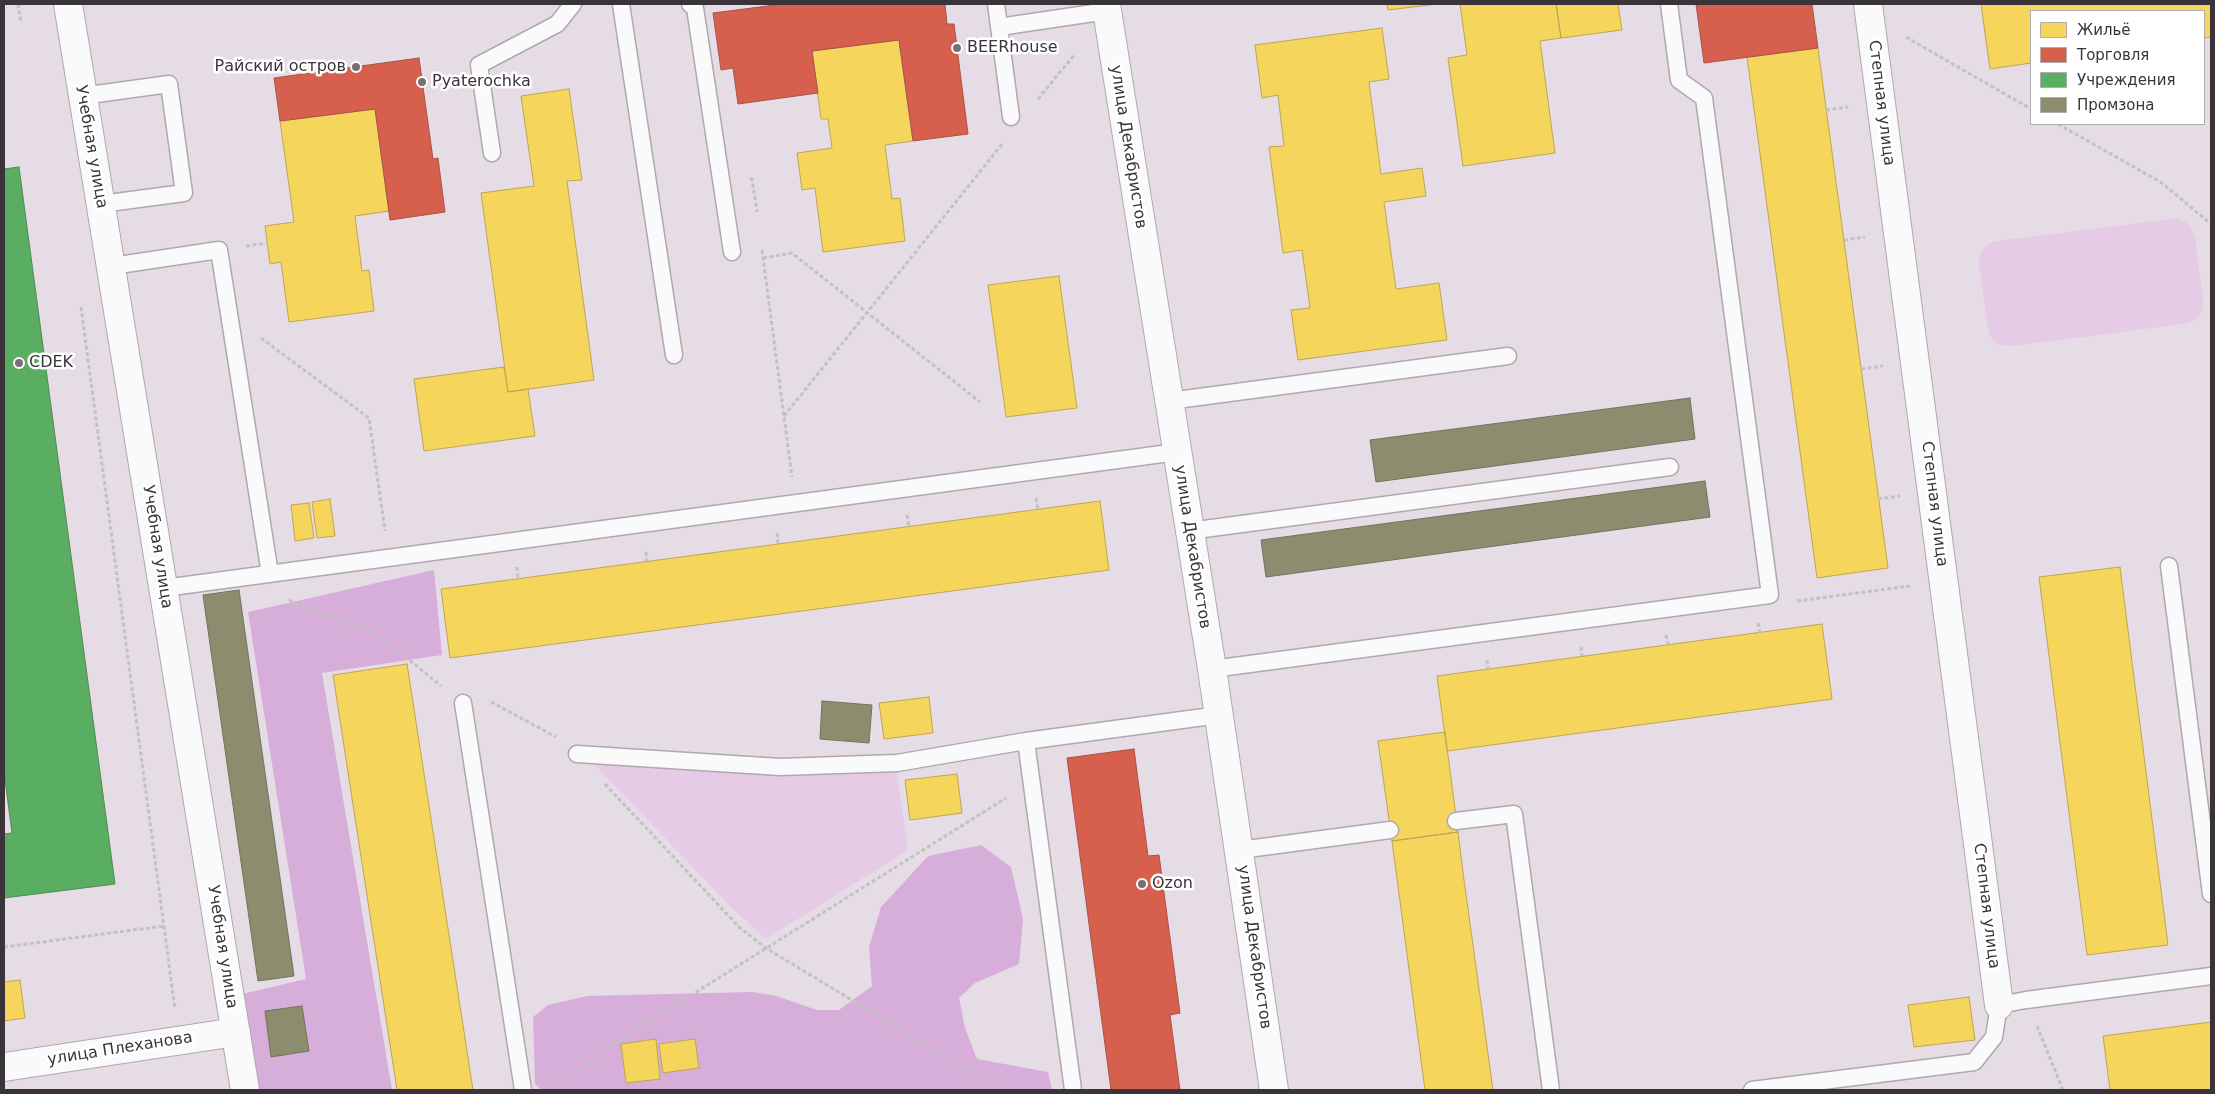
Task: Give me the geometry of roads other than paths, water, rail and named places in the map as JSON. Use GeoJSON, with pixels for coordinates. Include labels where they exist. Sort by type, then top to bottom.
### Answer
{"type":"FeatureCollection","features":[{"type":"Feature","properties":{"kind":"street","name":"Учебная улица"},"geometry":{"type":"LineString","coordinates":[[68,4],[245,1090]]}},
{"type":"Feature","properties":{"kind":"street","name":"улица Декабристов"},"geometry":{"type":"LineString","coordinates":[[1106,8],[1219,714],[1274,1090]]}},
{"type":"Feature","properties":{"kind":"street","name":"Степная улица"},"geometry":{"type":"LineString","coordinates":[[1869,10],[1999,1005]]}},
{"type":"Feature","properties":{"kind":"street","name":"улица Плеханова"},"geometry":{"type":"LineString","coordinates":[[4,1067],[236,1032]]}},
{"type":"Feature","properties":{"kind":"lane"},"geometry":{"type":"LineString","coordinates":[[492,153],[479,65],[557,24],[572,4]]}},
{"type":"Feature","properties":{"kind":"lane"},"geometry":{"type":"LineString","coordinates":[[621,4],[674,355]]}},
{"type":"Feature","properties":{"kind":"lane"},"geometry":{"type":"LineString","coordinates":[[690,4],[695,8],[732,252]]}},
{"type":"Feature","properties":{"kind":"lane"},"geometry":{"type":"LineString","coordinates":[[996,4],[1011,117]]}},
{"type":"Feature","properties":{"kind":"lane"},"geometry":{"type":"LineString","coordinates":[[1212,669],[1770,595],[1704,98],[1679,80],[1668,4]]}},
{"type":"Feature","properties":{"kind":"lane"},"geometry":{"type":"LineString","coordinates":[[999,27],[1106,8]]}},
{"type":"Feature","properties":{"kind":"lane"},"geometry":{"type":"LineString","coordinates":[[82,96],[169,84],[184,194],[101,204]]}},
{"type":"Feature","properties":{"kind":"lane"},"geometry":{"type":"LineString","coordinates":[[112,266],[219,250],[270,574]]}},
{"type":"Feature","properties":{"kind":"lane"},"geometry":{"type":"LineString","coordinates":[[1169,401],[1508,356]]}},
{"type":"Feature","properties":{"kind":"lane"},"geometry":{"type":"LineString","coordinates":[[164,588],[1177,452]]}},
{"type":"Feature","properties":{"kind":"lane"},"geometry":{"type":"LineString","coordinates":[[1189,531],[1670,467]]}},
{"type":"Feature","properties":{"kind":"lane"},"geometry":{"type":"LineString","coordinates":[[2169,566],[2211,894]]}},
{"type":"Feature","properties":{"kind":"lane"},"geometry":{"type":"LineString","coordinates":[[463,703],[523,1090]]}},
{"type":"Feature","properties":{"kind":"lane"},"geometry":{"type":"LineString","coordinates":[[577,754],[790,766],[897,763],[1026,741],[1219,714]]}},
{"type":"Feature","properties":{"kind":"lane"},"geometry":{"type":"LineString","coordinates":[[1026,741],[1073,1090]]}},
{"type":"Feature","properties":{"kind":"lane"},"geometry":{"type":"LineString","coordinates":[[1456,821],[1514,814],[1551,1090]]}},
{"type":"Feature","properties":{"kind":"lane"},"geometry":{"type":"LineString","coordinates":[[1240,850],[1390,830]]}},
{"type":"Feature","properties":{"kind":"lane"},"geometry":{"type":"LineString","coordinates":[[1752,1090],[1974,1062],[1994,1037],[1999,1005],[2211,976]]}},
{"type":"Feature","properties":{"kind":"place","name":"BEERhouse"},"geometry":{"type":"Point","coordinates":[957,48]}},
{"type":"Feature","properties":{"kind":"place","name":"Райский остров"},"geometry":{"type":"Point","coordinates":[356,67]}},
{"type":"Feature","properties":{"kind":"place","name":"Pyaterochka"},"geometry":{"type":"Point","coordinates":[422,82]}},
{"type":"Feature","properties":{"kind":"place","name":"CDEK"},"geometry":{"type":"Point","coordinates":[19,363]}},
{"type":"Feature","properties":{"kind":"place","name":"Ozon"},"geometry":{"type":"Point","coordinates":[1142,884]}}]}
